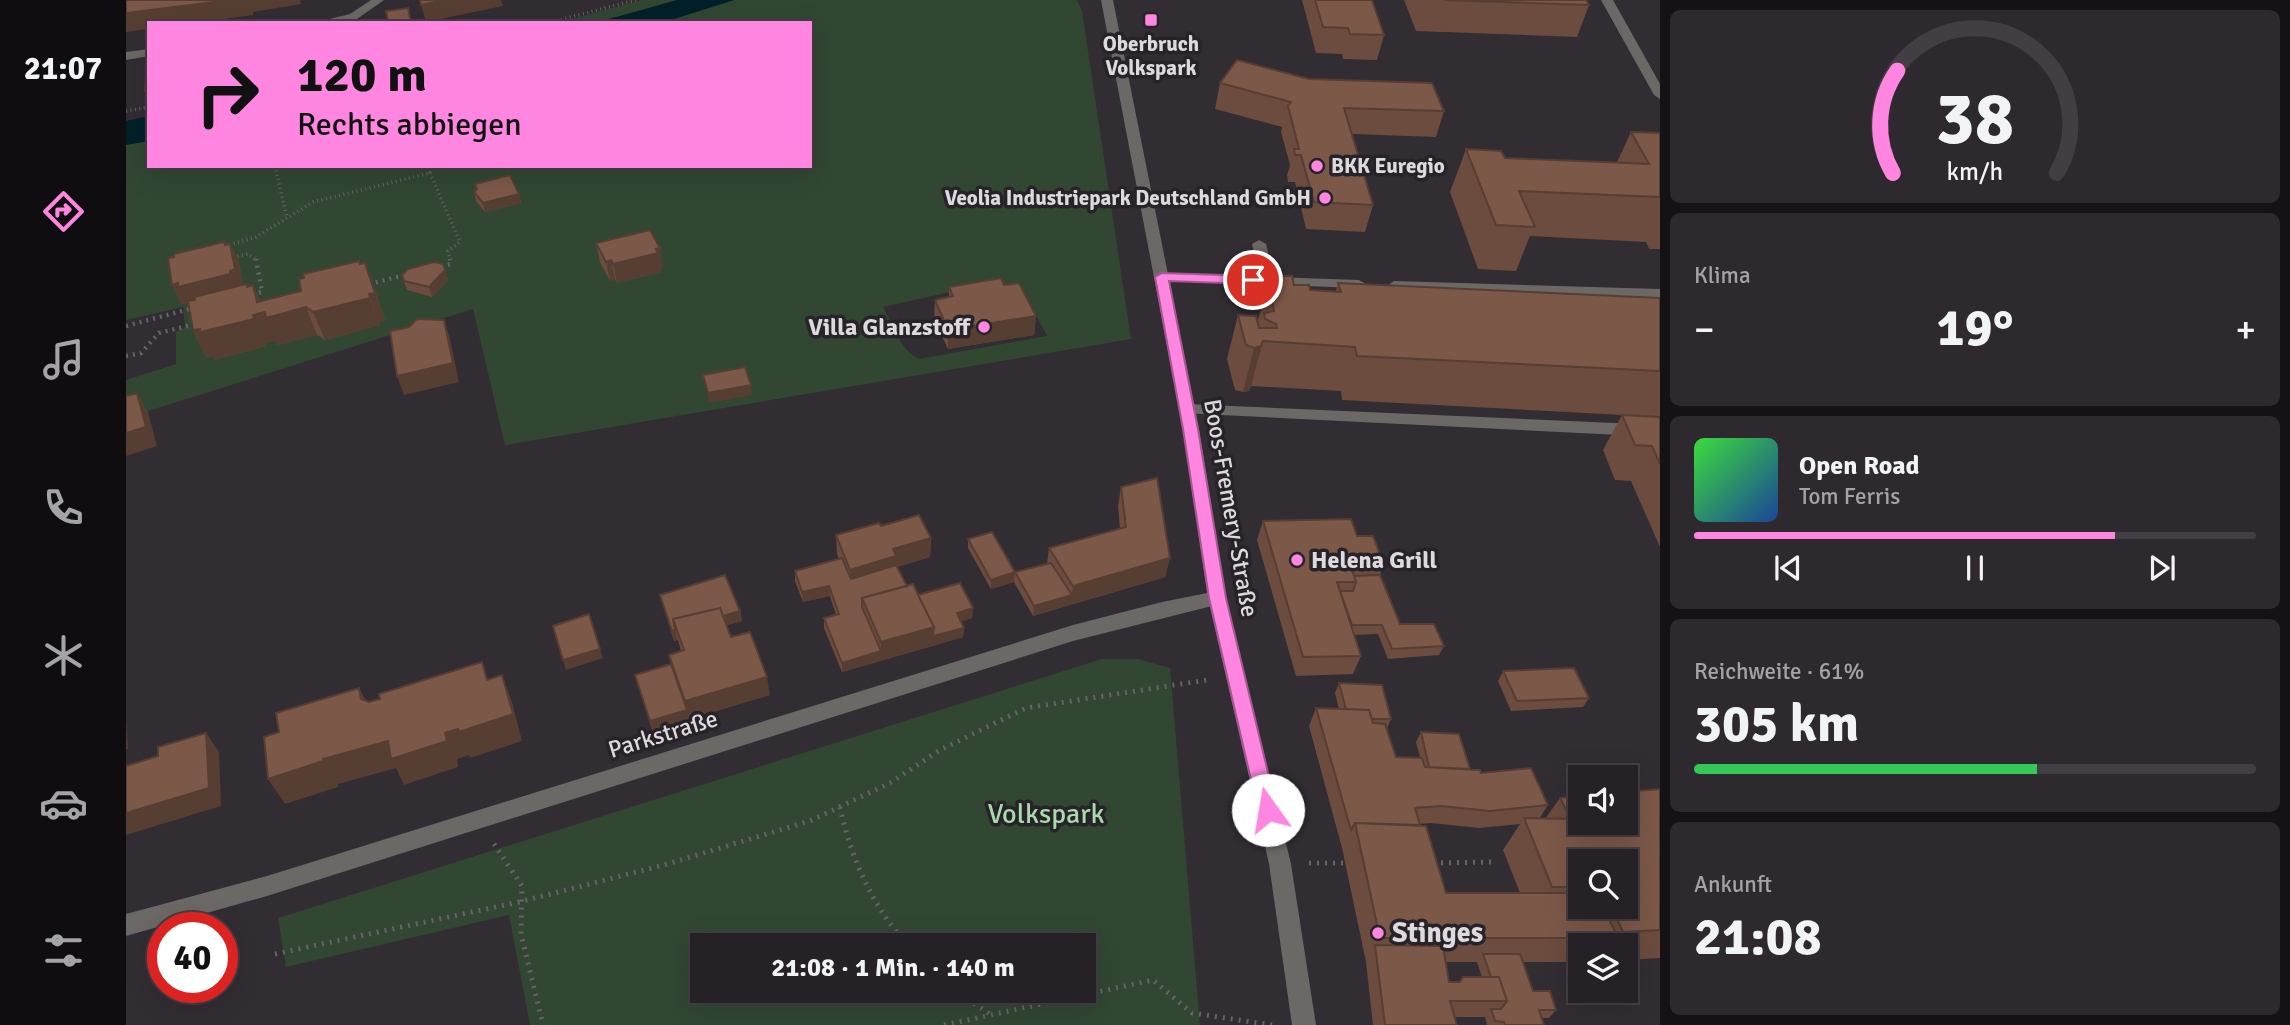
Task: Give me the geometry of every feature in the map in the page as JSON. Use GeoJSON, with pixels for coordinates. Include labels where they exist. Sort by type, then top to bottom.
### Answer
{"type":"FeatureCollection","features":[{"type":"Feature","properties":{"kind":"street"},"geometry":{"type":"LineString","coordinates":[[330,21],[353,17],[378,0]]}},
{"type":"Feature","properties":{"kind":"street","name":"Boos-Fremery-Straße"},"geometry":{"type":"LineString","coordinates":[[1107,0],[1162,277],[1217,598],[1238,675],[1280,864],[1304,1025]]}},
{"type":"Feature","properties":{"kind":"street"},"geometry":{"type":"LineString","coordinates":[[1607,0],[1660,95]]}},
{"type":"Feature","properties":{"kind":"street"},"geometry":{"type":"LineString","coordinates":[[126,56],[147,52]]}},
{"type":"Feature","properties":{"kind":"street"},"geometry":{"type":"LineString","coordinates":[[1259,244],[1268,281]]}},
{"type":"Feature","properties":{"kind":"street"},"geometry":{"type":"LineString","coordinates":[[1162,277],[1660,294]]}},
{"type":"Feature","properties":{"kind":"street"},"geometry":{"type":"LineString","coordinates":[[1186,409],[1660,431]]}},
{"type":"Feature","properties":{"kind":"street","name":"Parkstraße"},"geometry":{"type":"LineString","coordinates":[[126,925],[267,886],[1073,633],[1162,608],[1217,598]]}},
{"type":"Feature","properties":{"kind":"path"},"geometry":{"type":"LineString","coordinates":[[556,21],[636,0]]}},
{"type":"Feature","properties":{"kind":"path"},"geometry":{"type":"LineString","coordinates":[[126,111],[147,107]]}},
{"type":"Feature","properties":{"kind":"path"},"geometry":{"type":"LineString","coordinates":[[276,168],[288,218]]}},
{"type":"Feature","properties":{"kind":"path"},"geometry":{"type":"LineString","coordinates":[[429,168],[460,242],[448,251],[451,264],[438,267]]}},
{"type":"Feature","properties":{"kind":"path"},"geometry":{"type":"LineString","coordinates":[[220,248],[256,237],[313,202],[430,173]]}},
{"type":"Feature","properties":{"kind":"path"},"geometry":{"type":"LineString","coordinates":[[223,258],[248,254],[256,258],[262,292],[269,298]]}},
{"type":"Feature","properties":{"kind":"path"},"geometry":{"type":"LineString","coordinates":[[358,287],[411,274]]}},
{"type":"Feature","properties":{"kind":"path"},"geometry":{"type":"LineString","coordinates":[[249,295],[262,292]]}},
{"type":"Feature","properties":{"kind":"path"},"geometry":{"type":"LineString","coordinates":[[126,326],[197,307]]}},
{"type":"Feature","properties":{"kind":"path"},"geometry":{"type":"LineString","coordinates":[[126,356],[141,353],[159,333],[198,324]]}},
{"type":"Feature","properties":{"kind":"path"},"geometry":{"type":"LineString","coordinates":[[275,954],[519,902],[664,865],[810,821],[890,783],[940,750],[1026,708],[1238,675]]}},
{"type":"Feature","properties":{"kind":"path"},"geometry":{"type":"LineString","coordinates":[[841,807],[845,837],[867,885],[896,933]]}},
{"type":"Feature","properties":{"kind":"path"},"geometry":{"type":"LineString","coordinates":[[478,820],[522,886],[519,902],[521,934],[542,1025]]}},
{"type":"Feature","properties":{"kind":"path"},"geometry":{"type":"LineString","coordinates":[[1428,863],[1496,862]]}},
{"type":"Feature","properties":{"kind":"path"},"geometry":{"type":"LineString","coordinates":[[944,1025],[1153,980],[1192,1013],[1275,1025]]}},
{"type":"Feature","properties":{"kind":"path"},"geometry":{"type":"LineString","coordinates":[[974,1003],[990,1014]]}},
{"type":"Feature","properties":{"kind":"green space"},"geometry":{"type":"Polygon","coordinates":[[[642,0],[677,0],[618,17],[564,21],[642,0]]]}},
{"type":"Feature","properties":{"kind":"green space"},"geometry":{"type":"Polygon","coordinates":[[[734,0],[1077,0],[1082,11],[1131,339],[505,445],[473,309],[126,418],[126,380],[176,364],[176,332],[185,327],[183,307],[126,320],[126,145],[147,141],[147,168],[812,168],[812,21],[667,21],[734,0]],[[991,283],[883,307],[902,343],[919,359],[1047,336],[1023,291],[991,283]]]}},
{"type":"Feature","properties":{"kind":"green space","name":"Volkspark"},"geometry":{"type":"Polygon","coordinates":[[[1102,659],[1138,659],[1170,668],[1200,1025],[530,1025],[509,915],[286,967],[278,918],[1102,659]]]}},
{"type":"Feature","properties":{"kind":"water"},"geometry":{"type":"Polygon","coordinates":[[[677,0],[734,0],[667,21],[602,21],[677,0]]]}},
{"type":"Feature","properties":{"kind":"water"},"geometry":{"type":"Polygon","coordinates":[[[147,116],[147,141],[126,145],[126,121],[147,116]]]}},
{"type":"Feature","properties":{"kind":"building"},"geometry":{"type":"Polygon","coordinates":[[[126,0],[230,0],[126,13],[126,0]]]}},
{"type":"Feature","properties":{"kind":"building"},"geometry":{"type":"Polygon","coordinates":[[[420,0],[444,0],[421,5],[420,0]]]}},
{"type":"Feature","properties":{"kind":"building"},"geometry":{"type":"Polygon","coordinates":[[[1315,0],[1372,0],[1384,35],[1350,34],[1348,28],[1323,27],[1315,0]]]}},
{"type":"Feature","properties":{"kind":"building"},"geometry":{"type":"Polygon","coordinates":[[[1444,0],[1586,0],[1589,5],[1444,0]]]}},
{"type":"Feature","properties":{"kind":"building"},"geometry":{"type":"Polygon","coordinates":[[[408,8],[411,21],[388,21],[386,11],[408,8]]]}},
{"type":"Feature","properties":{"kind":"building"},"geometry":{"type":"Polygon","coordinates":[[[147,58],[147,90],[145,91],[147,58]]]}},
{"type":"Feature","properties":{"kind":"building"},"geometry":{"type":"Polygon","coordinates":[[[1237,60],[1309,79],[1432,83],[1444,111],[1344,108],[1373,205],[1314,202],[1301,155],[1295,155],[1294,149],[1299,149],[1288,106],[1291,102],[1220,83],[1237,60]]]}},
{"type":"Feature","properties":{"kind":"building"},"geometry":{"type":"Polygon","coordinates":[[[1631,132],[1660,133],[1660,197],[1519,191],[1535,227],[1496,225],[1466,149],[1501,151],[1505,158],[1649,164],[1631,132]]]}},
{"type":"Feature","properties":{"kind":"building"},"geometry":{"type":"Polygon","coordinates":[[[510,175],[519,194],[483,203],[474,192],[477,189],[475,184],[510,175]]]}},
{"type":"Feature","properties":{"kind":"building"},"geometry":{"type":"Polygon","coordinates":[[[650,230],[660,248],[656,249],[658,253],[613,264],[611,260],[606,262],[596,243],[650,230]]]}},
{"type":"Feature","properties":{"kind":"building"},"geometry":{"type":"Polygon","coordinates":[[[224,242],[225,245],[230,244],[235,269],[230,271],[230,274],[178,287],[178,283],[172,285],[168,258],[174,257],[174,254],[224,242]]]}},
{"type":"Feature","properties":{"kind":"building"},"geometry":{"type":"Polygon","coordinates":[[[359,261],[360,264],[365,263],[375,293],[369,294],[370,298],[313,312],[306,307],[266,318],[265,312],[253,315],[254,319],[200,332],[200,329],[193,330],[188,301],[195,300],[194,297],[246,284],[247,287],[253,285],[257,302],[301,291],[299,279],[304,278],[303,274],[359,261]]]}},
{"type":"Feature","properties":{"kind":"building"},"geometry":{"type":"Polygon","coordinates":[[[434,262],[443,264],[445,270],[429,287],[404,281],[402,275],[408,269],[434,262]]]}},
{"type":"Feature","properties":{"kind":"building"},"geometry":{"type":"Polygon","coordinates":[[[1270,276],[1292,276],[1294,285],[1309,285],[1310,290],[1341,292],[1338,283],[1660,298],[1660,371],[1357,356],[1355,347],[1263,341],[1261,346],[1254,348],[1246,345],[1238,315],[1256,316],[1259,328],[1277,328],[1276,324],[1265,319],[1264,313],[1274,311],[1270,276]]]}},
{"type":"Feature","properties":{"kind":"building"},"geometry":{"type":"Polygon","coordinates":[[[1001,278],[1004,285],[1019,283],[1036,316],[948,330],[935,300],[953,296],[949,287],[1001,278]]]}},
{"type":"Feature","properties":{"kind":"building"},"geometry":{"type":"Polygon","coordinates":[[[417,319],[444,320],[453,363],[397,376],[390,331],[409,327],[417,319]]]}},
{"type":"Feature","properties":{"kind":"building"},"geometry":{"type":"Polygon","coordinates":[[[745,367],[751,385],[708,393],[703,375],[745,367]]]}},
{"type":"Feature","properties":{"kind":"building"},"geometry":{"type":"Polygon","coordinates":[[[137,393],[146,427],[126,433],[126,396],[137,393]]]}},
{"type":"Feature","properties":{"kind":"building"},"geometry":{"type":"Polygon","coordinates":[[[1622,415],[1660,417],[1660,464],[1652,446],[1635,445],[1622,415]]]}},
{"type":"Feature","properties":{"kind":"building"},"geometry":{"type":"Polygon","coordinates":[[[1157,478],[1170,558],[1073,586],[1049,548],[1126,527],[1121,487],[1157,478]]]}},
{"type":"Feature","properties":{"kind":"building"},"geometry":{"type":"Polygon","coordinates":[[[919,515],[931,538],[893,549],[896,556],[850,570],[836,535],[919,515]]]}},
{"type":"Feature","properties":{"kind":"building"},"geometry":{"type":"Polygon","coordinates":[[[1351,519],[1357,536],[1373,536],[1384,565],[1351,567],[1356,582],[1337,582],[1361,656],[1303,657],[1263,521],[1351,519]]]}},
{"type":"Feature","properties":{"kind":"building"},"geometry":{"type":"Polygon","coordinates":[[[992,532],[1015,572],[991,580],[968,539],[992,532]]]}},
{"type":"Feature","properties":{"kind":"building"},"geometry":{"type":"Polygon","coordinates":[[[842,558],[851,579],[896,565],[907,586],[862,598],[862,607],[881,651],[842,663],[824,618],[839,614],[829,586],[802,592],[795,571],[842,558]]]}},
{"type":"Feature","properties":{"kind":"building"},"geometry":{"type":"Polygon","coordinates":[[[1051,563],[1072,595],[1034,606],[1015,572],[1051,563]]]}},
{"type":"Feature","properties":{"kind":"building"},"geometry":{"type":"Polygon","coordinates":[[[725,575],[740,611],[723,616],[720,608],[673,619],[675,630],[672,631],[660,595],[725,575]]]}},
{"type":"Feature","properties":{"kind":"building"},"geometry":{"type":"Polygon","coordinates":[[[1380,575],[1400,624],[1434,624],[1444,646],[1392,649],[1382,625],[1352,625],[1340,591],[1353,591],[1356,582],[1354,576],[1380,575]]]}},
{"type":"Feature","properties":{"kind":"building"},"geometry":{"type":"Polygon","coordinates":[[[960,583],[973,608],[957,613],[964,628],[933,636],[934,627],[918,595],[960,583]]]}},
{"type":"Feature","properties":{"kind":"building"},"geometry":{"type":"Polygon","coordinates":[[[913,584],[934,627],[881,642],[862,598],[913,584]]]}},
{"type":"Feature","properties":{"kind":"building"},"geometry":{"type":"Polygon","coordinates":[[[720,608],[731,637],[750,632],[767,677],[685,701],[669,655],[684,650],[673,619],[720,608]]]}},
{"type":"Feature","properties":{"kind":"building"},"geometry":{"type":"Polygon","coordinates":[[[589,614],[600,649],[563,660],[553,626],[589,614]]]}},
{"type":"Feature","properties":{"kind":"building"},"geometry":{"type":"Polygon","coordinates":[[[482,662],[487,680],[502,675],[513,714],[459,732],[458,729],[445,733],[447,741],[391,759],[388,741],[323,759],[268,779],[264,737],[279,732],[276,713],[359,688],[361,699],[369,702],[380,699],[379,694],[482,662]]]}},
{"type":"Feature","properties":{"kind":"building"},"geometry":{"type":"Polygon","coordinates":[[[671,664],[687,710],[650,721],[635,675],[671,664]]]}},
{"type":"Feature","properties":{"kind":"building"},"geometry":{"type":"Polygon","coordinates":[[[1574,668],[1589,698],[1517,701],[1503,671],[1574,668]]]}},
{"type":"Feature","properties":{"kind":"building"},"geometry":{"type":"Polygon","coordinates":[[[1339,683],[1382,685],[1391,719],[1372,719],[1369,710],[1346,709],[1339,683]]]}},
{"type":"Feature","properties":{"kind":"building"},"geometry":{"type":"Polygon","coordinates":[[[1316,708],[1369,710],[1373,723],[1385,724],[1396,757],[1422,758],[1425,767],[1480,770],[1481,773],[1531,768],[1548,805],[1490,811],[1441,806],[1415,808],[1420,825],[1355,823],[1351,830],[1316,708]]]}},
{"type":"Feature","properties":{"kind":"building"},"geometry":{"type":"Polygon","coordinates":[[[1421,732],[1459,734],[1470,769],[1429,767],[1421,732]]]}},
{"type":"Feature","properties":{"kind":"building"},"geometry":{"type":"Polygon","coordinates":[[[206,733],[209,788],[126,813],[126,766],[158,756],[158,747],[206,733]]]}},
{"type":"Feature","properties":{"kind":"building"},"geometry":{"type":"Polygon","coordinates":[[[1660,789],[1660,930],[1623,932],[1617,919],[1638,919],[1638,849],[1568,849],[1568,887],[1552,887],[1524,818],[1568,819],[1568,835],[1638,835],[1638,791],[1660,789]]]}},
{"type":"Feature","properties":{"kind":"building"},"geometry":{"type":"Polygon","coordinates":[[[1568,797],[1568,813],[1560,798],[1568,797]]]}},
{"type":"Feature","properties":{"kind":"building"},"geometry":{"type":"Polygon","coordinates":[[[1355,823],[1426,826],[1446,893],[1568,893],[1568,919],[1609,919],[1616,933],[1568,933],[1568,938],[1380,938],[1355,823]]]}},
{"type":"Feature","properties":{"kind":"building"},"geometry":{"type":"Polygon","coordinates":[[[1375,945],[1443,946],[1449,982],[1460,982],[1463,977],[1499,977],[1507,1001],[1450,1001],[1457,1025],[1385,1025],[1375,945]]]}},
{"type":"Feature","properties":{"kind":"building"},"geometry":{"type":"Polygon","coordinates":[[[1483,954],[1520,954],[1533,991],[1550,991],[1556,1010],[1539,1010],[1544,1025],[1505,1025],[1504,1022],[1495,1021],[1491,1009],[1501,1009],[1507,1001],[1499,977],[1491,977],[1483,954]]]}},
{"type":"Feature","properties":{"kind":"place","name":"Oberbruch Volkspark"},"geometry":{"type":"Point","coordinates":[1151,20]}},
{"type":"Feature","properties":{"kind":"place","name":"BKK Euregio"},"geometry":{"type":"Point","coordinates":[1317,166]}},
{"type":"Feature","properties":{"kind":"place","name":"Veolia Industriepark Deutschland GmbH"},"geometry":{"type":"Point","coordinates":[1325,198]}},
{"type":"Feature","properties":{"kind":"place","name":"Villa Glanzstoff"},"geometry":{"type":"Point","coordinates":[984,327]}},
{"type":"Feature","properties":{"kind":"place","name":"Helena Grill"},"geometry":{"type":"Point","coordinates":[1297,560]}},
{"type":"Feature","properties":{"kind":"place","name":"Stinges"},"geometry":{"type":"Point","coordinates":[1378,933]}},
{"type":"Feature","properties":{"kind":"route"},"geometry":{"type":"LineString","coordinates":[[1253,280],[1162,277],[1191,429],[1217,598],[1238,675],[1268,810]]}}]}
